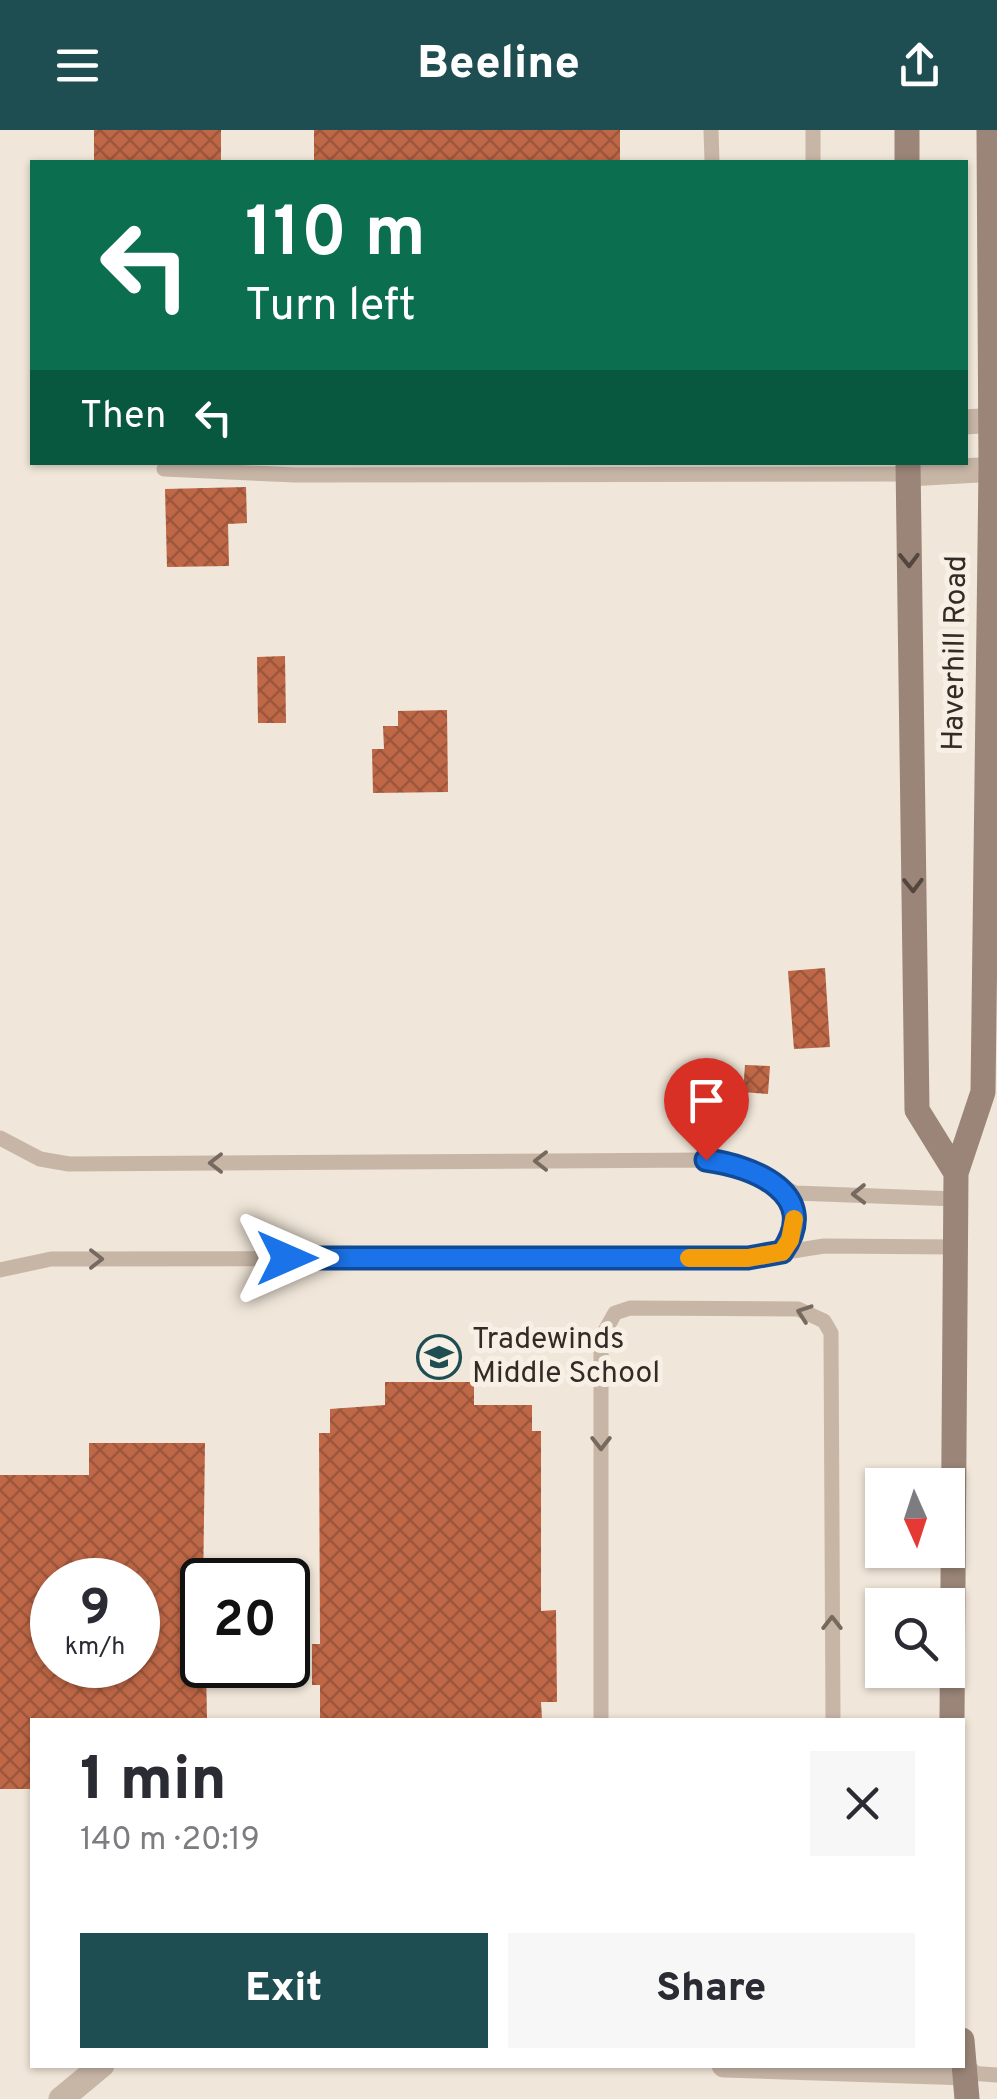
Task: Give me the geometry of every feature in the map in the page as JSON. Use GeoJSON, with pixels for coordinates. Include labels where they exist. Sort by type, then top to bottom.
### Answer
{"type":"FeatureCollection","features":[{"type":"Feature","properties":{"kind":"street"},"geometry":{"type":"LineString","coordinates":[[907,130],[907,160]]}},
{"type":"Feature","properties":{"kind":"street","name":"Haverhill Road"},"geometry":{"type":"LineString","coordinates":[[952,1718],[956,1186],[982,1092],[994,469],[984,421],[989,130]]}},
{"type":"Feature","properties":{"kind":"street"},"geometry":{"type":"LineString","coordinates":[[908,468],[994,469]]}},
{"type":"Feature","properties":{"kind":"street","name":"Haverhill Road"},"geometry":{"type":"LineString","coordinates":[[908,468],[918,1110],[956,1186]]}},
{"type":"Feature","properties":{"kind":"street"},"geometry":{"type":"LineString","coordinates":[[61,2099],[98,2068]]}},
{"type":"Feature","properties":{"kind":"street"},"geometry":{"type":"LineString","coordinates":[[759,2068],[968,2086]]}},
{"type":"Feature","properties":{"kind":"lane"},"geometry":{"type":"LineString","coordinates":[[712,130],[712,160]]}},
{"type":"Feature","properties":{"kind":"lane"},"geometry":{"type":"LineString","coordinates":[[813,130],[813,160]]}},
{"type":"Feature","properties":{"kind":"lane"},"geometry":{"type":"LineString","coordinates":[[164,468],[295,475],[908,468]]}},
{"type":"Feature","properties":{"kind":"lane"},"geometry":{"type":"LineString","coordinates":[[0,1138],[40,1159],[68,1164],[706,1160],[746,1168],[778,1186],[807,1194],[956,1186]]}},
{"type":"Feature","properties":{"kind":"lane"},"geometry":{"type":"LineString","coordinates":[[778,1186],[793,1211],[794,1226],[782,1252]]}},
{"type":"Feature","properties":{"kind":"lane"},"geometry":{"type":"LineString","coordinates":[[0,1270],[50,1259],[748,1258],[824,1246],[956,1247]]}},
{"type":"Feature","properties":{"kind":"lane"},"geometry":{"type":"LineString","coordinates":[[601,1718],[600,1338],[606,1324],[630,1308],[779,1307],[813,1313],[831,1333],[833,1718]]}},
{"type":"Feature","properties":{"kind":"lane"},"geometry":{"type":"LineString","coordinates":[[968,2086],[997,2075]]}},
{"type":"Feature","properties":{"kind":"building"},"geometry":{"type":"Polygon","coordinates":[[[94,130],[221,130],[221,160],[94,160],[94,130]]]}},
{"type":"Feature","properties":{"kind":"building"},"geometry":{"type":"Polygon","coordinates":[[[314,130],[620,130],[620,160],[314,160],[314,130]]]}},
{"type":"Feature","properties":{"kind":"building"},"geometry":{"type":"Polygon","coordinates":[[[246,487],[247,523],[228,524],[229,566],[167,567],[165,489],[246,487]]]}},
{"type":"Feature","properties":{"kind":"building"},"geometry":{"type":"Polygon","coordinates":[[[285,656],[286,723],[258,723],[257,657],[285,656]]]}},
{"type":"Feature","properties":{"kind":"building"},"geometry":{"type":"Polygon","coordinates":[[[447,710],[448,792],[373,793],[372,749],[384,749],[383,726],[398,726],[398,711],[447,710]]]}},
{"type":"Feature","properties":{"kind":"building"},"geometry":{"type":"Polygon","coordinates":[[[825,968],[830,1047],[794,1049],[788,971],[825,968]]]}},
{"type":"Feature","properties":{"kind":"building"},"geometry":{"type":"Polygon","coordinates":[[[745,1065],[770,1066],[768,1094],[743,1092],[745,1065]]]}},
{"type":"Feature","properties":{"kind":"building"},"geometry":{"type":"Polygon","coordinates":[[[385,1382],[474,1382],[474,1405],[532,1405],[532,1431],[541,1431],[541,1611],[556,1610],[557,1702],[541,1702],[542,1718],[320,1718],[320,1685],[312,1685],[312,1644],[320,1644],[319,1433],[330,1433],[330,1409],[385,1405],[385,1382]]]}},
{"type":"Feature","properties":{"kind":"building"},"geometry":{"type":"Polygon","coordinates":[[[89,1443],[205,1443],[203,1558],[180,1558],[180,1688],[206,1688],[207,1718],[30,1718],[30,1789],[0,1789],[0,1475],[89,1475],[89,1443]]]}},
{"type":"Feature","properties":{"kind":"slow traffic"},"geometry":{"type":"LineString","coordinates":[[689,1258],[748,1258],[782,1252],[790,1240],[794,1219]]}},
{"type":"Feature","properties":{"kind":"place","name":"Tradewinds Middle School"},"geometry":{"type":"Point","coordinates":[439,1357]}},
{"type":"Feature","properties":{"kind":"route"},"geometry":{"type":"LineString","coordinates":[[287,1258],[748,1258],[782,1252],[794,1226],[793,1211],[778,1186],[746,1168],[706,1160]]}}]}
